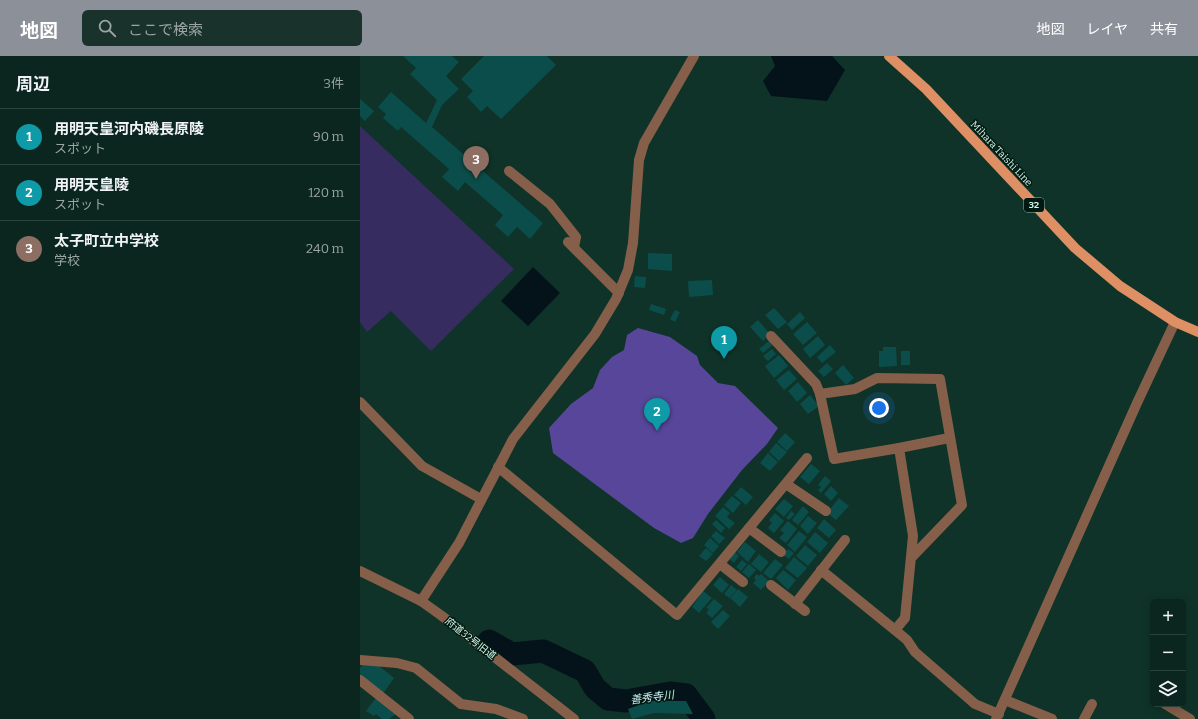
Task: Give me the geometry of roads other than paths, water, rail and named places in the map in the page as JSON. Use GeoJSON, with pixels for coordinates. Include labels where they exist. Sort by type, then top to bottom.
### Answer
{"type":"FeatureCollection","features":[{"type":"Feature","properties":{"kind":"main road","name":"Mihara Taishi Line"},"geometry":{"type":"LineString","coordinates":[[889,56],[926,89],[1074,248],[1120,286],[1175,322],[1198,332]]}},
{"type":"Feature","properties":{"kind":"street"},"geometry":{"type":"LineString","coordinates":[[421,601],[459,543],[513,439],[596,334],[619,293],[628,270],[633,243],[637,179],[644,143],[694,56]]}},
{"type":"Feature","properties":{"kind":"street"},"geometry":{"type":"LineString","coordinates":[[509,171],[550,204],[576,238],[571,244],[619,293]]}},
{"type":"Feature","properties":{"kind":"street"},"geometry":{"type":"LineString","coordinates":[[821,570],[896,630],[907,640],[915,652],[974,704],[998,717],[1137,403],[1175,322]]}},
{"type":"Feature","properties":{"kind":"street"},"geometry":{"type":"LineString","coordinates":[[771,336],[816,384],[820,394],[834,459],[949,438]]}},
{"type":"Feature","properties":{"kind":"street"},"geometry":{"type":"LineString","coordinates":[[820,394],[855,389],[877,378],[940,379],[949,438],[962,505],[912,557]]}},
{"type":"Feature","properties":{"kind":"street"},"geometry":{"type":"LineString","coordinates":[[360,402],[422,466],[481,499]]}},
{"type":"Feature","properties":{"kind":"street"},"geometry":{"type":"LineString","coordinates":[[896,630],[905,618],[913,536],[899,448]]}},
{"type":"Feature","properties":{"kind":"street"},"geometry":{"type":"LineString","coordinates":[[498,467],[677,615],[807,458]]}},
{"type":"Feature","properties":{"kind":"street"},"geometry":{"type":"LineString","coordinates":[[786,484],[826,511]]}},
{"type":"Feature","properties":{"kind":"street"},"geometry":{"type":"LineString","coordinates":[[749,528],[781,552]]}},
{"type":"Feature","properties":{"kind":"street"},"geometry":{"type":"LineString","coordinates":[[795,604],[845,540]]}},
{"type":"Feature","properties":{"kind":"street"},"geometry":{"type":"LineString","coordinates":[[720,564],[744,582]]}},
{"type":"Feature","properties":{"kind":"street","name":"府道32号旧道"},"geometry":{"type":"LineString","coordinates":[[360,571],[421,601],[574,719]]}},
{"type":"Feature","properties":{"kind":"street"},"geometry":{"type":"LineString","coordinates":[[771,585],[805,611]]}},
{"type":"Feature","properties":{"kind":"street"},"geometry":{"type":"LineString","coordinates":[[360,660],[398,663],[416,668],[461,704],[491,708],[522,719]]}},
{"type":"Feature","properties":{"kind":"street"},"geometry":{"type":"LineString","coordinates":[[360,680],[409,719]]}},
{"type":"Feature","properties":{"kind":"street"},"geometry":{"type":"LineString","coordinates":[[1005,700],[1052,719]]}},
{"type":"Feature","properties":{"kind":"street"},"geometry":{"type":"LineString","coordinates":[[1084,719],[1092,704]]}},
{"type":"Feature","properties":{"kind":"street"},"geometry":{"type":"LineString","coordinates":[[1171,707],[1190,719]]}},
{"type":"Feature","properties":{"kind":"waterway","name":"善秀寺川"},"geometry":{"type":"LineString","coordinates":[[489,641],[512,654],[543,651],[585,671],[595,688],[608,699],[626,701],[670,693],[686,695],[704,719]]}},
{"type":"Feature","properties":{"kind":"place","name":"太子町立中学校"},"geometry":{"type":"Point","coordinates":[476,179]}},
{"type":"Feature","properties":{"kind":"place","name":"用明天皇河内磯長原陵"},"geometry":{"type":"Point","coordinates":[724,359]}},
{"type":"Feature","properties":{"kind":"place","name":"用明天皇陵"},"geometry":{"type":"Point","coordinates":[657,431]}}]}
